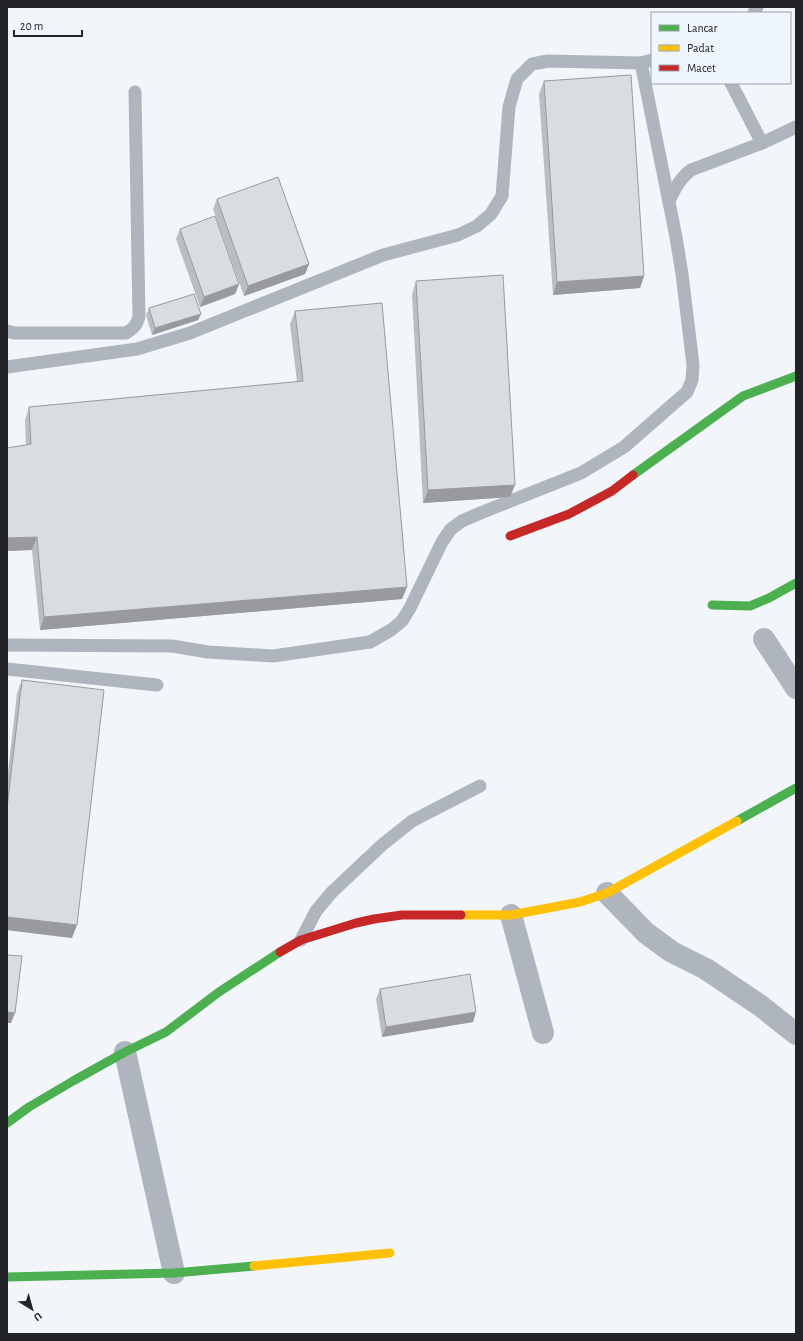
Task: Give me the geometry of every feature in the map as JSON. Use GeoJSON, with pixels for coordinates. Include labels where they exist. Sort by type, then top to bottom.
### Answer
{"type":"FeatureCollection","features":[{"type":"Feature","properties":{"kind":"street"},"geometry":{"type":"LineString","coordinates":[[510,536],[568,514],[612,491],[743,396],[796,376]]}},
{"type":"Feature","properties":{"kind":"street"},"geometry":{"type":"LineString","coordinates":[[712,605],[750,606],[769,598],[796,583]]}},
{"type":"Feature","properties":{"kind":"street"},"geometry":{"type":"LineString","coordinates":[[764,639],[796,688]]}},
{"type":"Feature","properties":{"kind":"street"},"geometry":{"type":"LineString","coordinates":[[7,1123],[42,1100],[125,1052],[166,1032],[219,992],[264,962],[301,940],[356,923],[402,915],[511,915],[580,902],[607,893],[796,788]]}},
{"type":"Feature","properties":{"kind":"street"},"geometry":{"type":"LineString","coordinates":[[607,893],[646,933],[672,952],[706,969],[761,1006],[796,1034]]}},
{"type":"Feature","properties":{"kind":"street"},"geometry":{"type":"LineString","coordinates":[[511,915],[543,1033]]}},
{"type":"Feature","properties":{"kind":"street"},"geometry":{"type":"LineString","coordinates":[[125,1052],[174,1273]]}},
{"type":"Feature","properties":{"kind":"street"},"geometry":{"type":"LineString","coordinates":[[7,1277],[174,1273],[390,1253]]}},
{"type":"Feature","properties":{"kind":"lane"},"geometry":{"type":"LineString","coordinates":[[7,367],[137,349],[190,333],[383,255],[458,235],[477,226],[491,214],[502,196],[509,107],[517,79],[532,64],[548,61],[647,62],[682,274],[693,365],[692,380],[687,392],[624,447],[581,473],[473,516],[462,521],[451,529],[442,542],[410,608],[402,621],[391,630],[370,642],[273,656],[208,652],[172,646],[7,645]]}},
{"type":"Feature","properties":{"kind":"lane"},"geometry":{"type":"LineString","coordinates":[[732,84],[762,143]]}},
{"type":"Feature","properties":{"kind":"lane"},"geometry":{"type":"LineString","coordinates":[[7,331],[14,333],[126,333],[133,329],[137,323],[139,316],[135,92]]}},
{"type":"Feature","properties":{"kind":"lane"},"geometry":{"type":"LineString","coordinates":[[669,201],[679,182],[692,170],[762,143],[796,127]]}},
{"type":"Feature","properties":{"kind":"lane"},"geometry":{"type":"LineString","coordinates":[[7,669],[157,685]]}},
{"type":"Feature","properties":{"kind":"lane"},"geometry":{"type":"LineString","coordinates":[[301,940],[316,911],[332,892],[382,845],[412,821],[480,786]]}},
{"type":"Feature","properties":{"kind":"building"},"geometry":{"type":"Polygon","coordinates":[[[631,75],[644,276],[557,282],[544,81],[631,75]]]}},
{"type":"Feature","properties":{"kind":"building"},"geometry":{"type":"Polygon","coordinates":[[[278,177],[309,264],[248,286],[217,199],[278,177]]]}},
{"type":"Feature","properties":{"kind":"building"},"geometry":{"type":"Polygon","coordinates":[[[215,216],[239,284],[204,297],[180,229],[215,216]]]}},
{"type":"Feature","properties":{"kind":"building"},"geometry":{"type":"Polygon","coordinates":[[[503,275],[515,485],[428,490],[416,281],[503,275]]]}},
{"type":"Feature","properties":{"kind":"building"},"geometry":{"type":"Polygon","coordinates":[[[194,294],[201,314],[155,328],[149,308],[194,294]]]}},
{"type":"Feature","properties":{"kind":"building"},"geometry":{"type":"Polygon","coordinates":[[[382,303],[407,587],[44,617],[37,537],[8,538],[7,531],[7,448],[31,444],[29,407],[303,381],[295,311],[382,303]]]}},
{"type":"Feature","properties":{"kind":"building"},"geometry":{"type":"Polygon","coordinates":[[[22,680],[104,690],[77,925],[7,917],[7,808],[22,680]]]}},
{"type":"Feature","properties":{"kind":"building"},"geometry":{"type":"Polygon","coordinates":[[[7,955],[22,956],[15,1013],[7,1012],[7,955]]]}},
{"type":"Feature","properties":{"kind":"building"},"geometry":{"type":"Polygon","coordinates":[[[470,974],[476,1012],[386,1027],[380,989],[470,974]]]}},
{"type":"Feature","properties":{"kind":"traffic: fast"},"geometry":{"type":"LineString","coordinates":[[633,475],[743,396],[796,376]]}},
{"type":"Feature","properties":{"kind":"traffic: fast"},"geometry":{"type":"LineString","coordinates":[[712,605],[750,606],[769,598],[796,583]]}},
{"type":"Feature","properties":{"kind":"traffic: fast"},"geometry":{"type":"LineString","coordinates":[[737,821],[796,788]]}},
{"type":"Feature","properties":{"kind":"traffic: fast"},"geometry":{"type":"LineString","coordinates":[[7,1123],[29,1107],[73,1081],[125,1052],[166,1032],[219,992],[280,952]]}},
{"type":"Feature","properties":{"kind":"traffic: fast"},"geometry":{"type":"LineString","coordinates":[[7,1277],[174,1273],[254,1266]]}},
{"type":"Feature","properties":{"kind":"traffic: slow"},"geometry":{"type":"LineString","coordinates":[[461,915],[511,915],[580,902],[607,893],[737,821]]}},
{"type":"Feature","properties":{"kind":"traffic: slow"},"geometry":{"type":"LineString","coordinates":[[254,1266],[390,1253]]}},
{"type":"Feature","properties":{"kind":"traffic: jam"},"geometry":{"type":"LineString","coordinates":[[510,536],[569,514],[612,491],[633,475]]}},
{"type":"Feature","properties":{"kind":"traffic: jam"},"geometry":{"type":"LineString","coordinates":[[280,952],[301,940],[374,919],[402,915],[461,915]]}}]}
